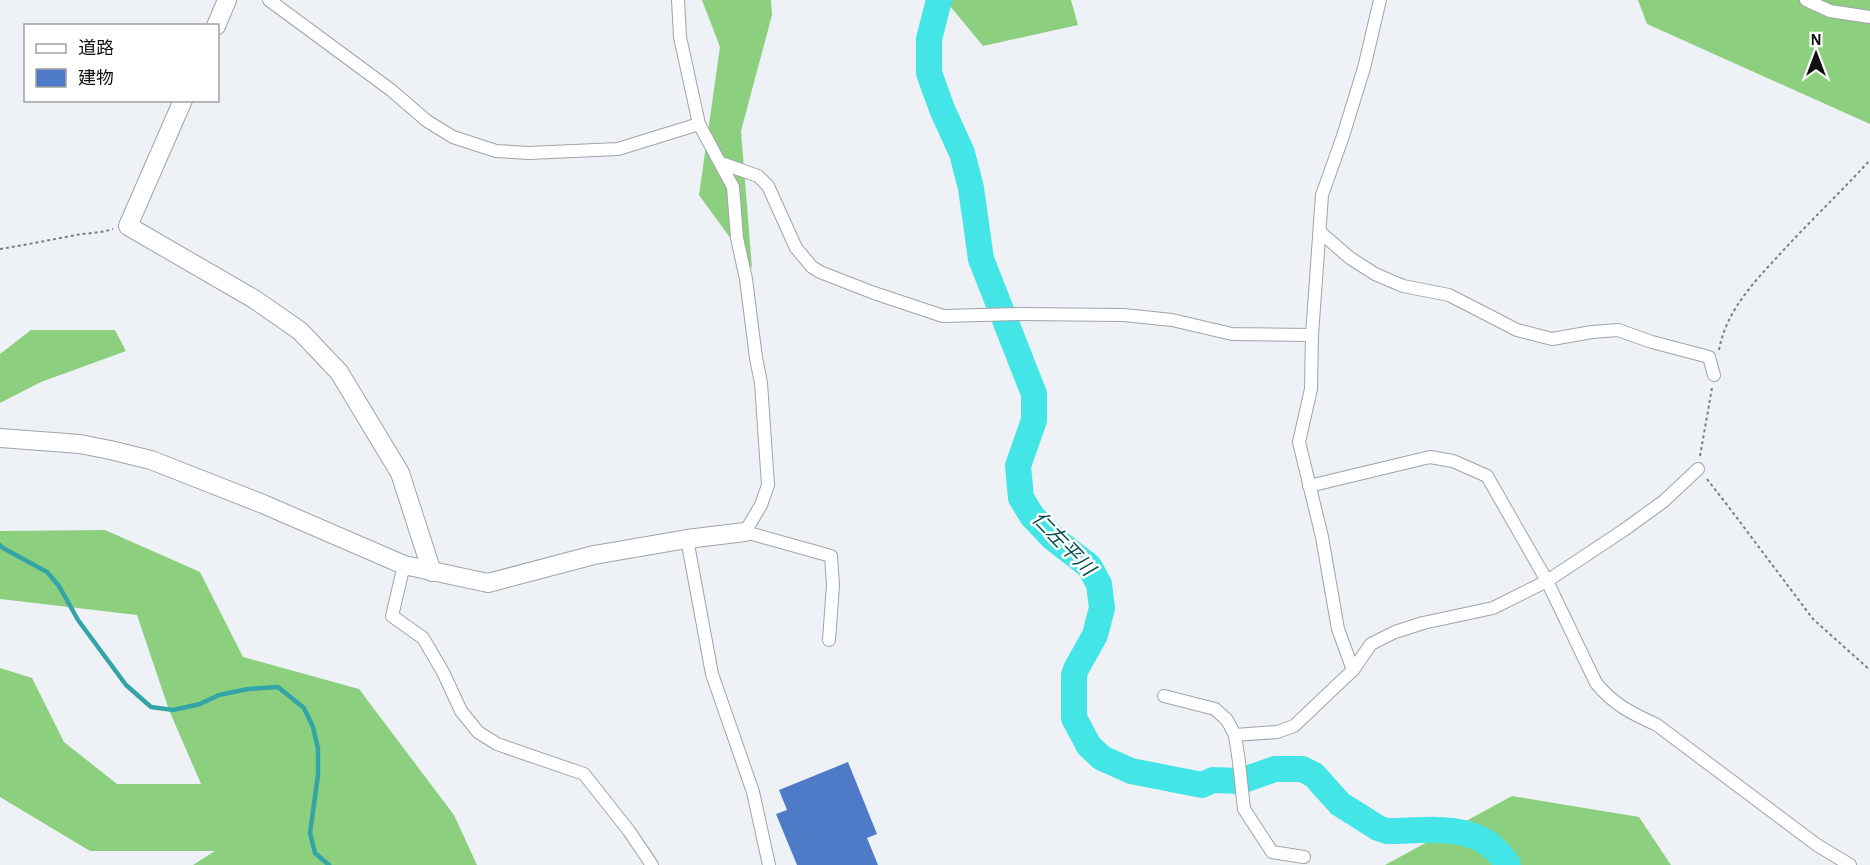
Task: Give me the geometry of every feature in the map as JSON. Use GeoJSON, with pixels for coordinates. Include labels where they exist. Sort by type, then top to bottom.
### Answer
{"type":"FeatureCollection","features":[{"type":"Feature","properties":{"kind":"street"},"geometry":{"type":"LineString","coordinates":[[217,24],[227,0]]}},
{"type":"Feature","properties":{"kind":"street"},"geometry":{"type":"LineString","coordinates":[[269,0],[391,90],[427,121],[453,137],[496,151],[529,153],[618,149],[699,124]]}},
{"type":"Feature","properties":{"kind":"street"},"geometry":{"type":"LineString","coordinates":[[678,0],[680,37],[699,124],[733,187],[737,238],[746,279],[761,383],[768,485],[761,505],[745,532]]}},
{"type":"Feature","properties":{"kind":"street"},"geometry":{"type":"LineString","coordinates":[[1353,670],[1338,629],[1322,537],[1299,442],[1311,389],[1312,335],[1322,195],[1364,68],[1380,0]]}},
{"type":"Feature","properties":{"kind":"street"},"geometry":{"type":"LineString","coordinates":[[1806,0],[1830,11],[1870,17]]}},
{"type":"Feature","properties":{"kind":"street"},"geometry":{"type":"LineString","coordinates":[[182,102],[128,226],[254,299],[300,331],[339,372],[400,473],[432,572]]}},
{"type":"Feature","properties":{"kind":"street"},"geometry":{"type":"LineString","coordinates":[[721,163],[758,176],[768,186],[796,248],[819,272],[943,316],[1124,315],[1172,320],[1232,334],[1312,335]]}},
{"type":"Feature","properties":{"kind":"street"},"geometry":{"type":"LineString","coordinates":[[1320,232],[1350,258],[1375,274],[1403,286],[1449,296],[1517,330],[1552,339],[1618,330],[1709,357],[1714,375]]}},
{"type":"Feature","properties":{"kind":"street"},"geometry":{"type":"LineString","coordinates":[[0,438],[80,444],[151,460],[262,504],[404,565],[488,583],[594,555],[687,539],[745,532],[831,556],[833,585],[829,640]]}},
{"type":"Feature","properties":{"kind":"street"},"geometry":{"type":"LineString","coordinates":[[1309,486],[1430,458],[1453,461],[1487,476],[1547,581],[1596,683],[1608,698],[1626,711],[1657,725],[1673,736],[1817,845],[1850,865]]}},
{"type":"Feature","properties":{"kind":"street"},"geometry":{"type":"LineString","coordinates":[[1234,735],[1277,732],[1294,726],[1353,670],[1371,644],[1395,632],[1423,623],[1493,608],[1547,581],[1664,501],[1698,469]]}},
{"type":"Feature","properties":{"kind":"street"},"geometry":{"type":"LineString","coordinates":[[687,539],[712,674],[753,792],[769,865]]}},
{"type":"Feature","properties":{"kind":"street"},"geometry":{"type":"LineString","coordinates":[[404,565],[392,616],[423,638],[443,672],[461,711],[478,732],[496,744],[584,774],[629,831],[652,865]]}},
{"type":"Feature","properties":{"kind":"street"},"geometry":{"type":"LineString","coordinates":[[1164,696],[1215,709],[1227,720],[1234,735],[1244,809],[1272,852],[1304,857]]}},
{"type":"Feature","properties":{"kind":"path"},"geometry":{"type":"LineString","coordinates":[[1870,160],[1744,293],[1721,335],[1698,469],[1813,619],[1870,670]]}},
{"type":"Feature","properties":{"kind":"path"},"geometry":{"type":"LineString","coordinates":[[0,249],[76,235],[97,234],[128,226]]}},
{"type":"Feature","properties":{"kind":"green space"},"geometry":{"type":"Polygon","coordinates":[[[702,0],[771,0],[772,15],[741,131],[752,268],[699,195],[720,47],[702,0]]]}},
{"type":"Feature","properties":{"kind":"green space"},"geometry":{"type":"Polygon","coordinates":[[[945,0],[1071,0],[1078,25],[983,46],[945,0]]]}},
{"type":"Feature","properties":{"kind":"green space"},"geometry":{"type":"Polygon","coordinates":[[[1638,0],[1870,0],[1870,124],[1647,24],[1638,0]]]}},
{"type":"Feature","properties":{"kind":"green space"},"geometry":{"type":"Polygon","coordinates":[[[31,330],[115,330],[126,351],[41,382],[0,403],[0,354],[31,330]]]}},
{"type":"Feature","properties":{"kind":"green space"},"geometry":{"type":"Polygon","coordinates":[[[105,530],[200,572],[243,657],[359,689],[454,815],[477,865],[193,865],[215,851],[90,851],[0,797],[0,668],[32,678],[64,742],[117,784],[201,784],[169,710],[137,615],[0,599],[0,531],[105,530]]]}},
{"type":"Feature","properties":{"kind":"green space"},"geometry":{"type":"Polygon","coordinates":[[[1512,796],[1639,817],[1671,865],[1385,865],[1512,796]]]}},
{"type":"Feature","properties":{"kind":"building"},"geometry":{"type":"Polygon","coordinates":[[[848,762],[877,834],[867,838],[878,865],[797,865],[776,814],[787,810],[779,790],[848,762]]]}},
{"type":"Feature","properties":{"kind":"waterway","name":"仁左平川"},"geometry":{"type":"LineString","coordinates":[[939,0],[929,39],[929,73],[962,153],[971,188],[981,259],[1034,394],[1034,420],[1018,466],[1021,498],[1032,516],[1053,538],[1089,566],[1099,584],[1102,608],[1095,635],[1074,675],[1074,718],[1089,746],[1102,758],[1131,771],[1202,785],[1213,780],[1241,781],[1275,769],[1302,769],[1314,775],[1340,804],[1378,828],[1387,831],[1438,830],[1470,834],[1497,851],[1508,865]]}},
{"type":"Feature","properties":{"kind":"waterway"},"geometry":{"type":"LineString","coordinates":[[0,545],[47,572],[59,586],[78,620],[126,685],[151,707],[173,710],[200,704],[219,695],[248,689],[278,687],[304,708],[313,727],[318,749],[318,775],[310,833],[315,853],[329,865]]}}]}
